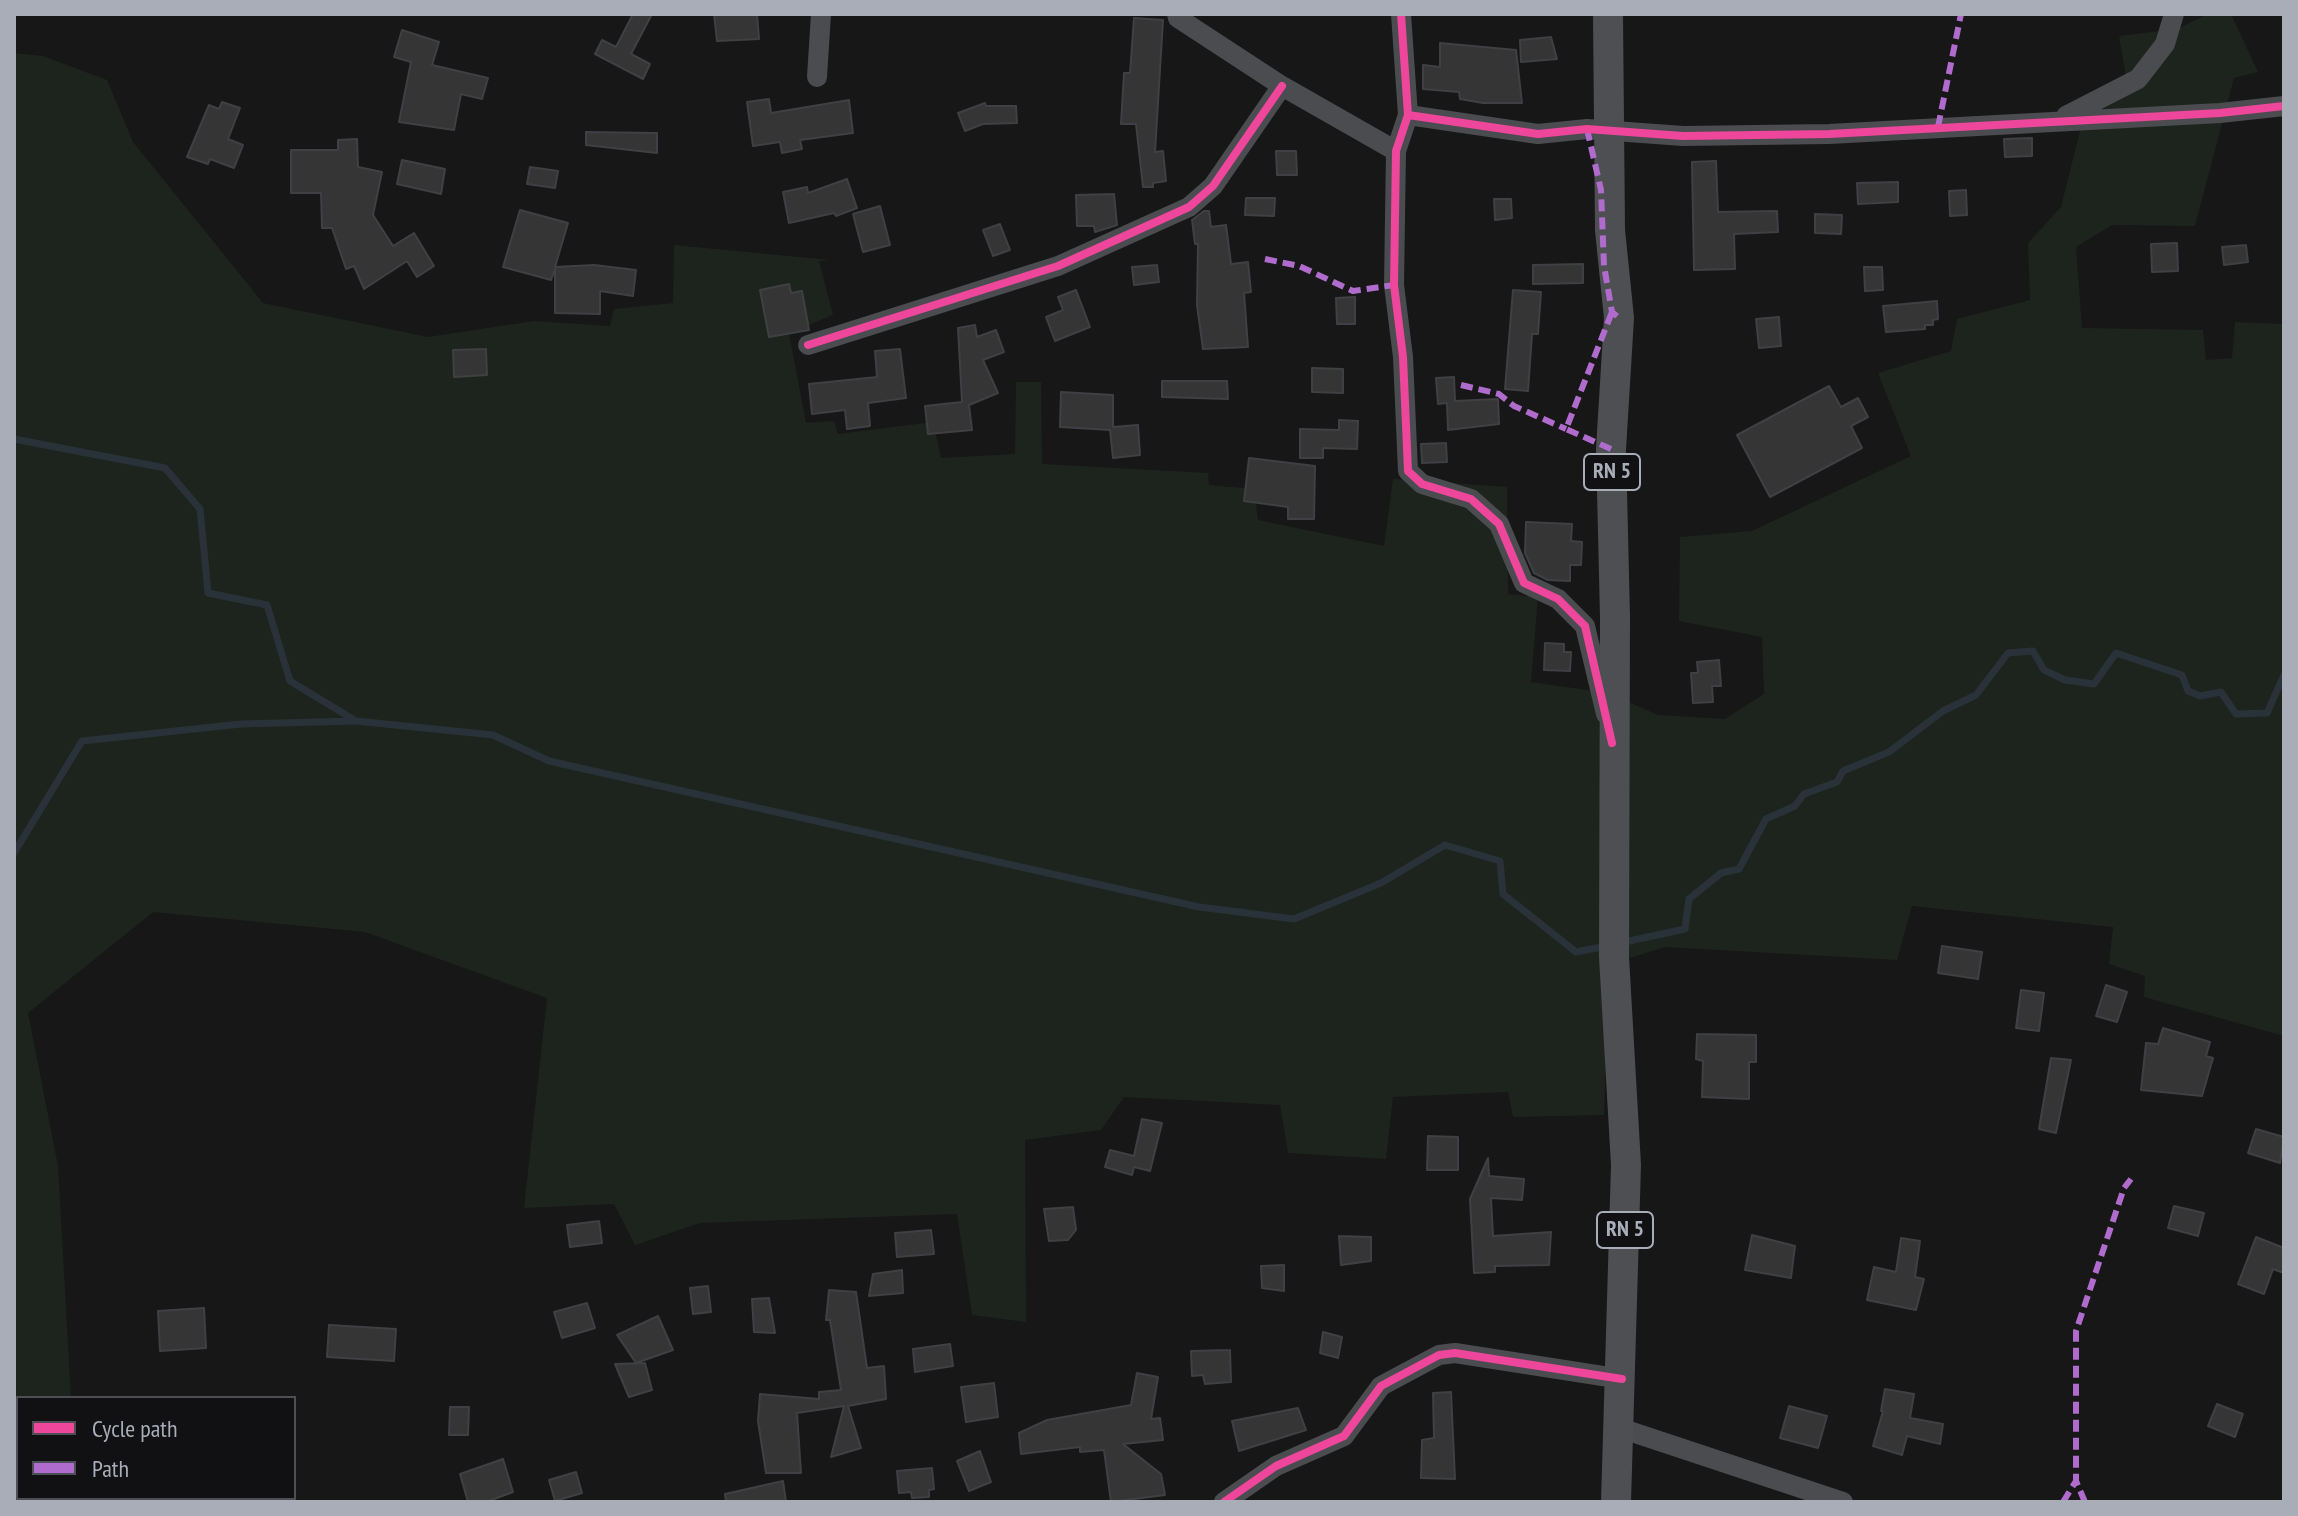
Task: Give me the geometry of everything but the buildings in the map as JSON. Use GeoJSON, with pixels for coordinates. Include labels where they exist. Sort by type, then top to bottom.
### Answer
{"type":"FeatureCollection","features":[{"type":"Feature","properties":{"kind":"main road","name":"RN 5"},"geometry":{"type":"LineString","coordinates":[[1608,14],[1610,230],[1619,318],[1611,449],[1615,617],[1612,743],[1614,944],[1626,1165],[1616,1502]]}},
{"type":"Feature","properties":{"kind":"street"},"geometry":{"type":"LineString","coordinates":[[817,77],[821,14]]}},
{"type":"Feature","properties":{"kind":"street"},"geometry":{"type":"LineString","coordinates":[[1177,14],[1178,18],[1282,86],[1396,151]]}},
{"type":"Feature","properties":{"kind":"street"},"geometry":{"type":"LineString","coordinates":[[1401,14],[1408,115],[1396,151],[1394,285],[1403,357],[1408,471],[1422,484],[1471,499],[1499,524],[1524,583],[1558,599],[1585,626],[1612,743]]}},
{"type":"Feature","properties":{"kind":"street"},"geometry":{"type":"LineString","coordinates":[[2052,123],[2105,99],[2138,79],[2165,44],[2174,14]]}},
{"type":"Feature","properties":{"kind":"street"},"geometry":{"type":"LineString","coordinates":[[808,345],[1058,266],[1189,207],[1213,186],[1282,86]]}},
{"type":"Feature","properties":{"kind":"street"},"geometry":{"type":"LineString","coordinates":[[1408,115],[1538,134],[1587,129],[1683,136],[1829,134],[2052,123],[2284,106]]}},
{"type":"Feature","properties":{"kind":"street"},"geometry":{"type":"LineString","coordinates":[[1224,1502],[1276,1466],[1344,1436],[1356,1425],[1381,1386],[1439,1355],[1455,1353],[1622,1379]]}},
{"type":"Feature","properties":{"kind":"street"},"geometry":{"type":"LineString","coordinates":[[1620,1428],[1843,1502]]}},
{"type":"Feature","properties":{"kind":"shaded area"},"geometry":{"type":"Polygon","coordinates":[[[2208,14],[2231,14],[2258,72],[2234,78],[2195,226],[2112,225],[2076,247],[2082,328],[2203,330],[2206,360],[2232,358],[2235,322],[2284,324],[2284,1036],[2144,997],[2145,976],[2109,964],[2113,927],[1912,906],[1897,960],[1665,947],[1608,965],[1604,1115],[1513,1117],[1508,1092],[1393,1097],[1386,1159],[1288,1153],[1280,1105],[1124,1097],[1101,1130],[1025,1140],[1026,1322],[972,1315],[957,1214],[700,1223],[635,1245],[614,1204],[524,1208],[547,998],[365,932],[153,912],[28,1013],[58,1166],[71,1396],[16,1396],[16,1500],[111,1502],[14,1502],[14,53],[43,56],[107,80],[133,142],[263,303],[428,337],[534,321],[610,326],[614,309],[673,303],[674,245],[830,260],[819,261],[833,315],[789,333],[806,423],[834,421],[838,434],[933,422],[941,458],[1015,454],[1016,382],[1041,382],[1042,464],[1208,473],[1209,485],[1254,489],[1258,520],[1384,546],[1393,479],[1507,487],[1508,594],[1538,597],[1531,682],[1608,693],[1658,715],[1725,719],[1764,694],[1762,637],[1679,621],[1680,537],[1752,531],[1911,456],[1878,373],[1951,351],[1957,319],[2030,300],[2028,243],[2061,207],[2083,119],[2129,95],[2119,36],[2177,29],[2208,14]]]}},
{"type":"Feature","properties":{"kind":"waterway"},"geometry":{"type":"LineString","coordinates":[[14,439],[165,468],[200,509],[208,593],[267,605],[290,681],[356,721],[493,735],[549,761],[1199,907],[1294,919],[1381,883],[1445,845],[1500,861],[1503,894],[1576,952],[1607,946]]}},
{"type":"Feature","properties":{"kind":"waterway"},"geometry":{"type":"LineString","coordinates":[[1620,943],[1685,929],[1689,899],[1721,873],[1739,869],[1766,819],[1795,806],[1804,794],[1837,782],[1843,771],[1889,752],[1943,711],[1976,695],[2008,653],[2033,651],[2044,670],[2065,680],[2094,684],[2116,653],[2182,675],[2188,691],[2200,696],[2221,692],[2236,714],[2267,713],[2284,675]]}},
{"type":"Feature","properties":{"kind":"waterway"},"geometry":{"type":"LineString","coordinates":[[14,853],[82,741],[241,724],[356,721]]}},
{"type":"Feature","properties":{"kind":"marked path"},"geometry":{"type":"LineString","coordinates":[[1938,127],[1961,14]]}},
{"type":"Feature","properties":{"kind":"marked path"},"geometry":{"type":"LineString","coordinates":[[1587,129],[1601,190],[1604,266],[1612,312],[1619,318]]}},
{"type":"Feature","properties":{"kind":"marked path"},"geometry":{"type":"LineString","coordinates":[[1265,259],[1299,266],[1353,291],[1394,285]]}},
{"type":"Feature","properties":{"kind":"marked path"},"geometry":{"type":"LineString","coordinates":[[1611,449],[1566,429],[1612,312]]}},
{"type":"Feature","properties":{"kind":"marked path"},"geometry":{"type":"LineString","coordinates":[[1461,385],[1499,394],[1514,406],[1566,429]]}},
{"type":"Feature","properties":{"kind":"marked path"},"geometry":{"type":"LineString","coordinates":[[2085,1502],[2076,1481],[2076,1331],[2124,1188],[2131,1179]]}},
{"type":"Feature","properties":{"kind":"marked path"},"geometry":{"type":"LineString","coordinates":[[2063,1502],[2076,1481]]}},
{"type":"Feature","properties":{"kind":"cycle path"},"geometry":{"type":"LineString","coordinates":[[1401,14],[1408,115],[1396,151],[1394,285],[1403,357],[1408,471],[1422,484],[1471,499],[1499,524],[1524,583],[1558,599],[1585,626],[1612,743]]}},
{"type":"Feature","properties":{"kind":"cycle path"},"geometry":{"type":"LineString","coordinates":[[808,345],[1058,266],[1189,207],[1213,186],[1282,86]]}},
{"type":"Feature","properties":{"kind":"cycle path"},"geometry":{"type":"LineString","coordinates":[[1408,115],[1538,134],[1587,129],[1683,136],[1829,134],[2220,113],[2284,106]]}},
{"type":"Feature","properties":{"kind":"cycle path"},"geometry":{"type":"LineString","coordinates":[[1224,1502],[1276,1466],[1344,1436],[1381,1386],[1439,1355],[1455,1353],[1622,1379]]}}]}
